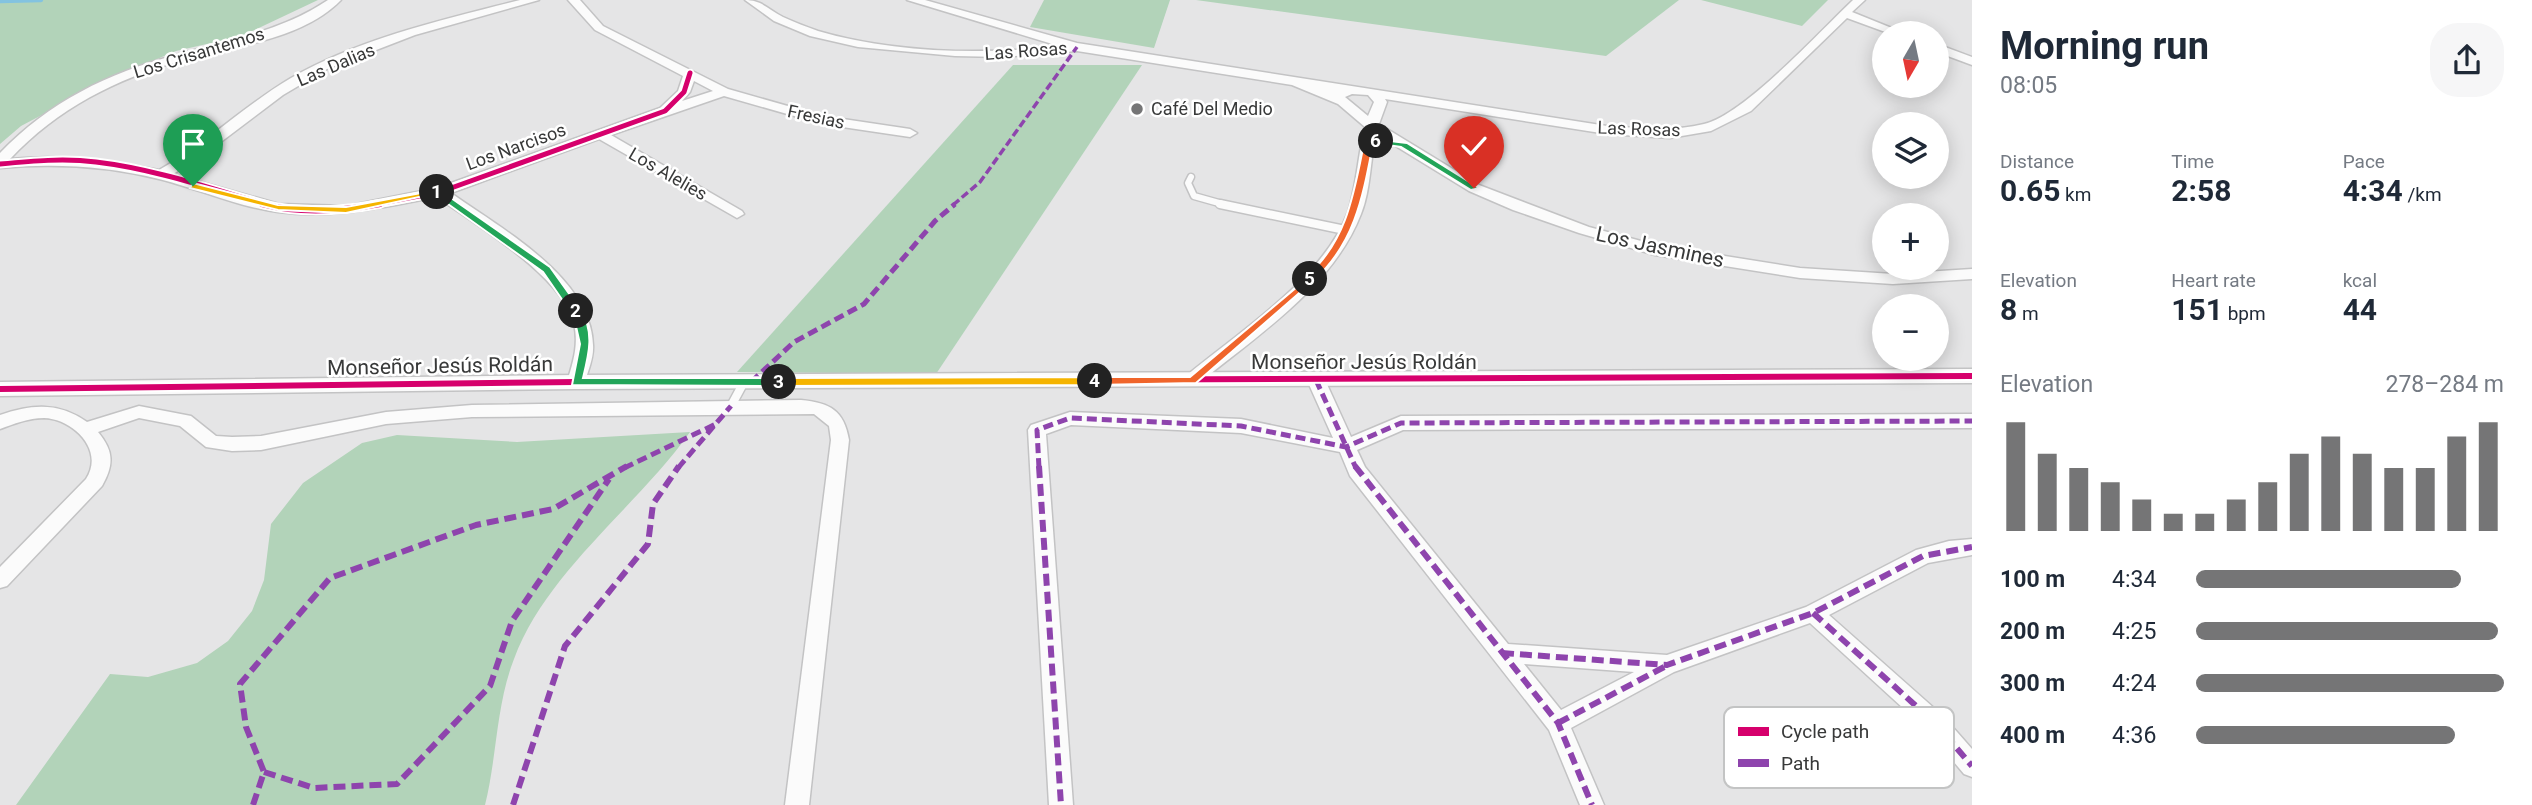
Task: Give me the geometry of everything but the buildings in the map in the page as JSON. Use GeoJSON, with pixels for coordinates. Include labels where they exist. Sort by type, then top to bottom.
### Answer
{"type":"FeatureCollection","features":[{"type":"Feature","properties":{"kind":"street","name":"Los Crisantemos"},"geometry":{"type":"LineString","coordinates":[[0,163],[33,127],[79,98],[158,64],[223,47],[305,18],[335,0]]}},
{"type":"Feature","properties":{"kind":"street","name":"Las Dalias"},"geometry":{"type":"LineString","coordinates":[[161,175],[198,154],[276,93],[324,66],[452,21],[533,0]]}},
{"type":"Feature","properties":{"kind":"street","name":"Fresias"},"geometry":{"type":"LineString","coordinates":[[574,0],[599,28],[724,92],[822,120],[910,133]]}},
{"type":"Feature","properties":{"kind":"street","name":"Las Rosas"},"geometry":{"type":"LineString","coordinates":[[751,0],[758,8],[791,25],[874,47],[991,55],[1041,53],[1077,47],[1296,82],[1348,99],[1364,109],[1376,99],[1406,100],[1607,130],[1670,134],[1711,127],[1746,108],[1858,0]]}},
{"type":"Feature","properties":{"kind":"street"},"geometry":{"type":"LineString","coordinates":[[913,0],[1077,47]]}},
{"type":"Feature","properties":{"kind":"street"},"geometry":{"type":"LineString","coordinates":[[1846,14],[1872,24]]}},
{"type":"Feature","properties":{"kind":"street"},"geometry":{"type":"LineString","coordinates":[[1950,53],[1972,61]]}},
{"type":"Feature","properties":{"kind":"street"},"geometry":{"type":"LineString","coordinates":[[665,111],[684,92],[690,73]]}},
{"type":"Feature","properties":{"kind":"street","name":"Los Narcisos"},"geometry":{"type":"LineString","coordinates":[[0,163],[40,160],[96,162],[161,175],[278,208],[346,210],[440,192],[598,134],[724,92]]}},
{"type":"Feature","properties":{"kind":"street","name":"Los Jasmines"},"geometry":{"type":"LineString","coordinates":[[1348,99],[1372,126],[1474,188],[1518,208],[1655,250],[1800,273],[1893,279],[1972,274]]}},
{"type":"Feature","properties":{"kind":"street"},"geometry":{"type":"LineString","coordinates":[[1192,380],[1324,266],[1354,214],[1376,99]]}},
{"type":"Feature","properties":{"kind":"street","name":"Los Alelies"},"geometry":{"type":"LineString","coordinates":[[598,134],[737,214]]}},
{"type":"Feature","properties":{"kind":"street"},"geometry":{"type":"LineString","coordinates":[[1369,143],[1384,140],[1404,145]]}},
{"type":"Feature","properties":{"kind":"street"},"geometry":{"type":"LineString","coordinates":[[440,192],[547,269],[580,317],[586,344],[576,382]]}},
{"type":"Feature","properties":{"kind":"street","name":"Monseñor Jesús Roldán"},"geometry":{"type":"LineString","coordinates":[[0,389],[576,382],[1972,376]]}},
{"type":"Feature","properties":{"kind":"street"},"geometry":{"type":"LineString","coordinates":[[1316,380],[1357,471],[1558,723],[1592,805]]}},
{"type":"Feature","properties":{"kind":"street"},"geometry":{"type":"LineString","coordinates":[[85,430],[139,412],[186,421],[212,442],[232,444],[261,443],[386,418],[472,411],[731,406],[819,408],[837,423],[840,440],[797,805]]}},
{"type":"Feature","properties":{"kind":"street"},"geometry":{"type":"LineString","coordinates":[[0,422],[34,412],[55,413],[85,430],[102,454],[102,470],[75,505],[0,580]]}},
{"type":"Feature","properties":{"kind":"street"},"geometry":{"type":"LineString","coordinates":[[1061,805],[1037,430],[1070,418],[1228,425],[1346,447],[1401,424],[1972,421]]}},
{"type":"Feature","properties":{"kind":"street"},"geometry":{"type":"LineString","coordinates":[[1558,723],[1667,665],[1813,613],[1923,556],[1949,548],[1972,547]]}},
{"type":"Feature","properties":{"kind":"street"},"geometry":{"type":"LineString","coordinates":[[1813,613],[1917,707]]}},
{"type":"Feature","properties":{"kind":"street"},"geometry":{"type":"LineString","coordinates":[[1502,653],[1667,665]]}},
{"type":"Feature","properties":{"kind":"street"},"geometry":{"type":"LineString","coordinates":[[1954,745],[1972,766]]}},
{"type":"Feature","properties":{"kind":"lane"},"geometry":{"type":"LineString","coordinates":[[1191,177],[1188,183],[1194,196],[1242,210],[1345,230]]}},
{"type":"Feature","properties":{"kind":"lane"},"geometry":{"type":"LineString","coordinates":[[731,406],[744,382]]}},
{"type":"Feature","properties":{"kind":"green space"},"geometry":{"type":"Polygon","coordinates":[[[0,0],[318,0],[242,36],[176,51],[110,79],[21,126],[0,144],[0,0]]]}},
{"type":"Feature","properties":{"kind":"green space"},"geometry":{"type":"Polygon","coordinates":[[[1044,0],[1170,0],[1154,48],[1030,27],[1044,0]]]}},
{"type":"Feature","properties":{"kind":"green space"},"geometry":{"type":"Polygon","coordinates":[[[1196,0],[1679,0],[1606,56],[1196,0]]]}},
{"type":"Feature","properties":{"kind":"green space"},"geometry":{"type":"Polygon","coordinates":[[[1701,0],[1828,0],[1802,26],[1701,0]]]}},
{"type":"Feature","properties":{"kind":"green space"},"geometry":{"type":"Polygon","coordinates":[[[1013,65],[1142,65],[936,374],[737,372],[1013,65]]]}},
{"type":"Feature","properties":{"kind":"green space"},"geometry":{"type":"Polygon","coordinates":[[[690,432],[669,460],[570,569],[529,627],[508,677],[485,805],[16,805],[110,674],[148,677],[197,663],[228,641],[252,611],[264,580],[271,524],[303,483],[362,443],[397,435],[517,442],[690,432]]]}},
{"type":"Feature","properties":{"kind":"waterway"},"geometry":{"type":"LineString","coordinates":[[0,1],[41,0]]}},
{"type":"Feature","properties":{"kind":"marked path"},"geometry":{"type":"LineString","coordinates":[[751,382],[794,342],[864,304],[935,221],[980,182],[1077,47]]}},
{"type":"Feature","properties":{"kind":"marked path"},"geometry":{"type":"LineString","coordinates":[[1316,380],[1357,471],[1558,723],[1592,805]]}},
{"type":"Feature","properties":{"kind":"marked path"},"geometry":{"type":"LineString","coordinates":[[513,805],[565,646],[648,544],[653,504],[677,469],[731,406]]}},
{"type":"Feature","properties":{"kind":"marked path"},"geometry":{"type":"LineString","coordinates":[[1061,805],[1037,430],[1070,418],[1241,426],[1346,447],[1401,423],[1972,421]]}},
{"type":"Feature","properties":{"kind":"marked path"},"geometry":{"type":"LineString","coordinates":[[253,805],[264,772],[246,727],[240,684],[330,578],[476,525],[553,509],[648,454],[718,423]]}},
{"type":"Feature","properties":{"kind":"marked path"},"geometry":{"type":"LineString","coordinates":[[264,772],[314,788],[397,784],[490,686],[512,621],[609,479]]}},
{"type":"Feature","properties":{"kind":"marked path"},"geometry":{"type":"LineString","coordinates":[[1502,653],[1667,665],[1813,613],[1923,556],[1949,549],[1972,547]]}},
{"type":"Feature","properties":{"kind":"marked path"},"geometry":{"type":"LineString","coordinates":[[1813,613],[1917,707]]}},
{"type":"Feature","properties":{"kind":"marked path"},"geometry":{"type":"LineString","coordinates":[[1558,723],[1666,666]]}},
{"type":"Feature","properties":{"kind":"marked path"},"geometry":{"type":"LineString","coordinates":[[1954,745],[1972,766]]}},
{"type":"Feature","properties":{"kind":"cycle path"},"geometry":{"type":"LineString","coordinates":[[0,164],[41,160],[96,162],[161,175],[278,208],[346,210],[440,192],[665,111],[684,92],[690,73]]}},
{"type":"Feature","properties":{"kind":"cycle path"},"geometry":{"type":"LineString","coordinates":[[0,389],[576,382],[1972,376]]}},
{"type":"Feature","properties":{"kind":"place","name":"Café Del Medio"},"geometry":{"type":"Point","coordinates":[1137,109]}},
{"type":"Feature","properties":{"kind":"route"},"geometry":{"type":"LineString","coordinates":[[193,186],[278,208],[346,210],[440,192],[547,269],[580,317],[586,344],[576,382],[1192,380],[1324,266],[1354,214],[1369,143],[1384,140],[1404,145],[1474,188]]}}]}
